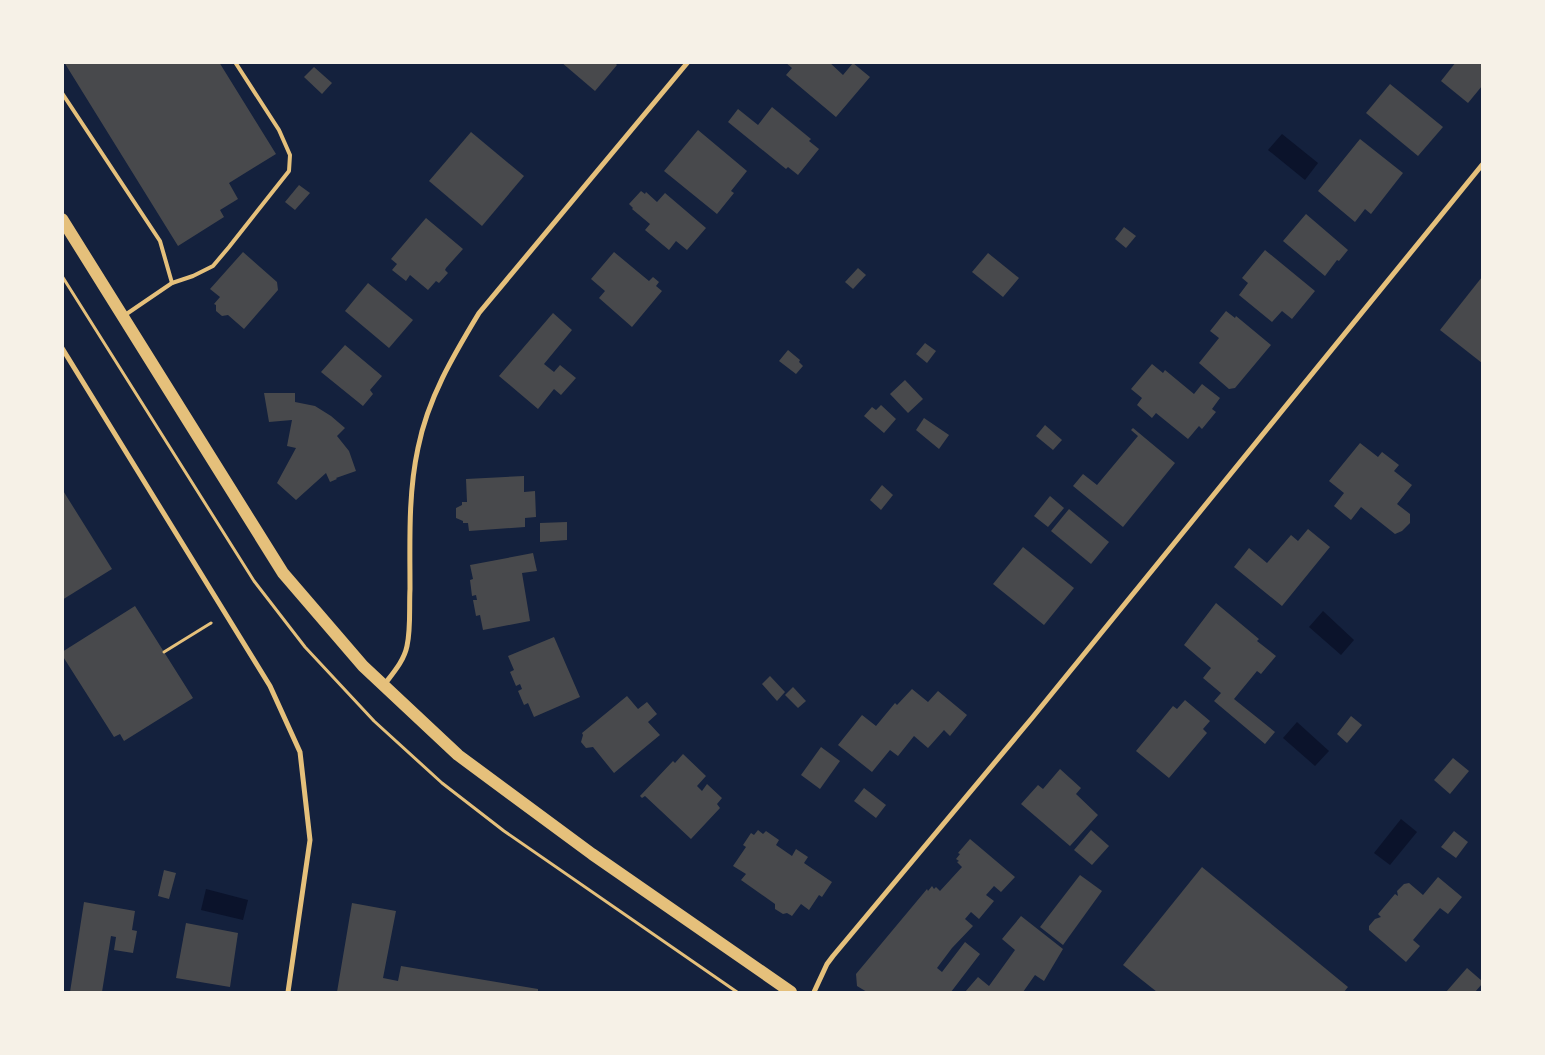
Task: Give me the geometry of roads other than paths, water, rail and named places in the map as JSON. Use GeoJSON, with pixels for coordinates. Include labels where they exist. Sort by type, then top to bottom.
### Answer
{"type":"FeatureCollection","features":[{"type":"Feature","properties":{"kind":"main road"},"geometry":{"type":"LineString","coordinates":[[62,220],[284,573],[363,666],[458,755],[592,854],[791,992]]}},
{"type":"Feature","properties":{"kind":"street"},"geometry":{"type":"LineString","coordinates":[[383,685],[397,669],[407,647],[411,504],[418,448],[432,399],[454,354],[479,313],[688,62]]}},
{"type":"Feature","properties":{"kind":"street"},"geometry":{"type":"LineString","coordinates":[[814,992],[827,964],[833,956],[1032,718],[1482,165]]}},
{"type":"Feature","properties":{"kind":"street"},"geometry":{"type":"LineString","coordinates":[[62,348],[270,686],[300,752],[310,840],[288,992]]}},
{"type":"Feature","properties":{"kind":"lane"},"geometry":{"type":"LineString","coordinates":[[123,317],[172,283],[193,276],[213,266],[288,171],[290,155],[279,130],[235,62]]}},
{"type":"Feature","properties":{"kind":"lane"},"geometry":{"type":"LineString","coordinates":[[62,93],[160,241],[172,283]]}},
{"type":"Feature","properties":{"kind":"water"},"geometry":{"type":"Polygon","coordinates":[[[1282,134],[1318,163],[1305,180],[1268,150],[1282,134]]]}},
{"type":"Feature","properties":{"kind":"water"},"geometry":{"type":"Polygon","coordinates":[[[1323,611],[1354,640],[1341,655],[1309,627],[1323,611]]]}},
{"type":"Feature","properties":{"kind":"water"},"geometry":{"type":"Polygon","coordinates":[[[1297,722],[1329,751],[1315,766],[1283,738],[1297,722]]]}},
{"type":"Feature","properties":{"kind":"water"},"geometry":{"type":"Polygon","coordinates":[[[1401,819],[1417,832],[1390,865],[1374,853],[1401,819]]]}},
{"type":"Feature","properties":{"kind":"water"},"geometry":{"type":"Polygon","coordinates":[[[206,889],[248,900],[243,920],[201,910],[206,889]]]}}]}
